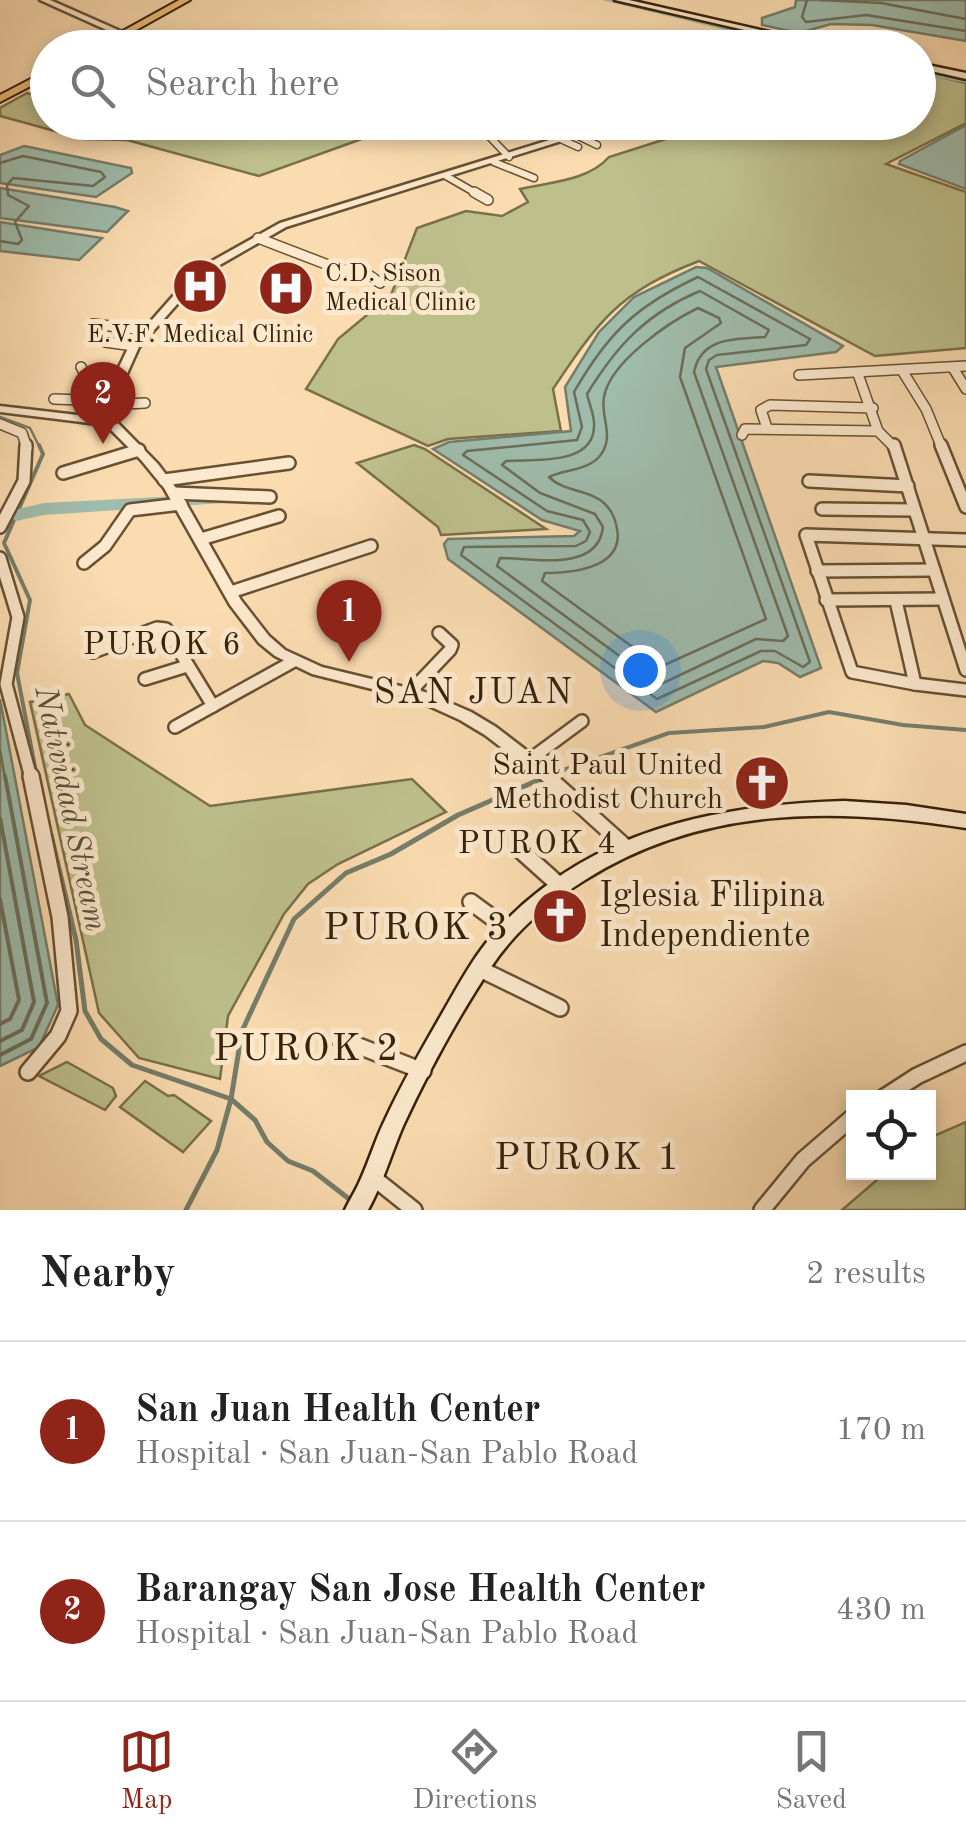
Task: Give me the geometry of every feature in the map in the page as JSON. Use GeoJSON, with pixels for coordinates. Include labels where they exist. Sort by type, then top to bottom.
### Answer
{"type":"FeatureCollection","features":[{"type":"Feature","properties":{"kind":"highway"},"geometry":{"type":"LineString","coordinates":[[130,30],[186,0]]}},
{"type":"Feature","properties":{"kind":"highway"},"geometry":{"type":"LineString","coordinates":[[0,99],[30,83]]}},
{"type":"Feature","properties":{"kind":"main road"},"geometry":{"type":"LineString","coordinates":[[619,0],[752,30]]}},
{"type":"Feature","properties":{"kind":"main road"},"geometry":{"type":"LineString","coordinates":[[936,69],[966,76]]}},
{"type":"Feature","properties":{"kind":"main road"},"geometry":{"type":"LineString","coordinates":[[359,1206],[375,1179],[391,1129],[480,969],[509,930],[559,885],[625,846],[709,822],[804,807],[882,806],[966,820]]}},
{"type":"Feature","properties":{"kind":"street"},"geometry":{"type":"LineString","coordinates":[[44,0],[114,30]]}},
{"type":"Feature","properties":{"kind":"street"},"geometry":{"type":"LineString","coordinates":[[493,140],[509,156]]}},
{"type":"Feature","properties":{"kind":"street"},"geometry":{"type":"LineString","coordinates":[[110,422],[108,403],[134,346],[200,272],[283,226],[494,162],[550,140]]}},
{"type":"Feature","properties":{"kind":"street"},"geometry":{"type":"LineString","coordinates":[[564,140],[577,146]]}},
{"type":"Feature","properties":{"kind":"street"},"geometry":{"type":"LineString","coordinates":[[564,140],[577,146],[597,145]]}},
{"type":"Feature","properties":{"kind":"street"},"geometry":{"type":"LineString","coordinates":[[577,146],[587,140]]}},
{"type":"Feature","properties":{"kind":"street"},"geometry":{"type":"LineString","coordinates":[[494,162],[534,178]]}},
{"type":"Feature","properties":{"kind":"street"},"geometry":{"type":"LineString","coordinates":[[446,176],[488,200]]}},
{"type":"Feature","properties":{"kind":"street"},"geometry":{"type":"LineString","coordinates":[[258,238],[336,268],[370,276],[380,283]]}},
{"type":"Feature","properties":{"kind":"street"},"geometry":{"type":"LineString","coordinates":[[93,324],[145,330]]}},
{"type":"Feature","properties":{"kind":"street"},"geometry":{"type":"LineString","coordinates":[[105,342],[134,346]]}},
{"type":"Feature","properties":{"kind":"street"},"geometry":{"type":"LineString","coordinates":[[799,375],[966,366]]}},
{"type":"Feature","properties":{"kind":"street"},"geometry":{"type":"LineString","coordinates":[[81,368],[85,376],[118,377]]}},
{"type":"Feature","properties":{"kind":"street"},"geometry":{"type":"LineString","coordinates":[[952,368],[966,389]]}},
{"type":"Feature","properties":{"kind":"street"},"geometry":{"type":"LineString","coordinates":[[903,372],[926,409],[966,507]]}},
{"type":"Feature","properties":{"kind":"street"},"geometry":{"type":"LineString","coordinates":[[858,374],[874,408],[878,431]]}},
{"type":"Feature","properties":{"kind":"street"},"geometry":{"type":"LineString","coordinates":[[54,399],[145,404]]}},
{"type":"Feature","properties":{"kind":"street"},"geometry":{"type":"LineString","coordinates":[[768,428],[761,410],[770,404],[874,408]]}},
{"type":"Feature","properties":{"kind":"street"},"geometry":{"type":"LineString","coordinates":[[0,408],[110,422],[178,498],[231,592],[271,646],[294,661],[409,693],[453,710],[534,765],[625,846]]}},
{"type":"Feature","properties":{"kind":"street"},"geometry":{"type":"LineString","coordinates":[[0,424],[22,433],[31,452],[28,472],[0,527]]}},
{"type":"Feature","properties":{"kind":"street"},"geometry":{"type":"LineString","coordinates":[[742,435],[745,428],[878,431],[894,444],[966,670]]}},
{"type":"Feature","properties":{"kind":"street"},"geometry":{"type":"LineString","coordinates":[[62,473],[138,450]]}},
{"type":"Feature","properties":{"kind":"street"},"geometry":{"type":"LineString","coordinates":[[164,480],[289,463]]}},
{"type":"Feature","properties":{"kind":"street"},"geometry":{"type":"LineString","coordinates":[[809,480],[908,486]]}},
{"type":"Feature","properties":{"kind":"street"},"geometry":{"type":"LineString","coordinates":[[84,563],[106,546],[130,510],[178,498],[270,496]]}},
{"type":"Feature","properties":{"kind":"street"},"geometry":{"type":"LineString","coordinates":[[822,510],[913,510]]}},
{"type":"Feature","properties":{"kind":"street"},"geometry":{"type":"LineString","coordinates":[[201,539],[280,516]]}},
{"type":"Feature","properties":{"kind":"street"},"geometry":{"type":"LineString","coordinates":[[966,540],[806,534],[852,672],[966,690]]}},
{"type":"Feature","properties":{"kind":"street"},"geometry":{"type":"LineString","coordinates":[[231,592],[371,546]]}},
{"type":"Feature","properties":{"kind":"street"},"geometry":{"type":"LineString","coordinates":[[0,558],[18,617],[6,684],[16,733],[30,773],[60,917],[70,1011],[58,1036],[28,1072]]}},
{"type":"Feature","properties":{"kind":"street"},"geometry":{"type":"LineString","coordinates":[[817,571],[934,570]]}},
{"type":"Feature","properties":{"kind":"street"},"geometry":{"type":"LineString","coordinates":[[826,600],[943,599]]}},
{"type":"Feature","properties":{"kind":"street"},"geometry":{"type":"LineString","coordinates":[[896,601],[914,684]]}},
{"type":"Feature","properties":{"kind":"street"},"geometry":{"type":"LineString","coordinates":[[93,652],[163,628],[214,706]]}},
{"type":"Feature","properties":{"kind":"street"},"geometry":{"type":"LineString","coordinates":[[409,693],[450,650],[448,640],[439,634]]}},
{"type":"Feature","properties":{"kind":"street"},"geometry":{"type":"LineString","coordinates":[[174,727],[294,661]]}},
{"type":"Feature","properties":{"kind":"street"},"geometry":{"type":"LineString","coordinates":[[145,679],[187,666]]}},
{"type":"Feature","properties":{"kind":"street"},"geometry":{"type":"LineString","coordinates":[[534,765],[582,721]]}},
{"type":"Feature","properties":{"kind":"street"},"geometry":{"type":"LineString","coordinates":[[519,848],[559,885]]}},
{"type":"Feature","properties":{"kind":"street"},"geometry":{"type":"LineString","coordinates":[[471,902],[509,930]]}},
{"type":"Feature","properties":{"kind":"street"},"geometry":{"type":"LineString","coordinates":[[480,969],[560,1008]]}},
{"type":"Feature","properties":{"kind":"street"},"geometry":{"type":"LineString","coordinates":[[338,1038],[423,1071]]}},
{"type":"Feature","properties":{"kind":"street"},"geometry":{"type":"LineString","coordinates":[[898,1090],[966,1054]]}},
{"type":"Feature","properties":{"kind":"street"},"geometry":{"type":"LineString","coordinates":[[762,1210],[803,1160],[846,1123]]}},
{"type":"Feature","properties":{"kind":"street"},"geometry":{"type":"LineString","coordinates":[[375,1179],[414,1210]]}},
{"type":"Feature","properties":{"kind":"green space"},"geometry":{"type":"Polygon","coordinates":[[[936,76],[966,83],[966,123],[936,138],[936,76]]]}},
{"type":"Feature","properties":{"kind":"green space"},"geometry":{"type":"Polygon","coordinates":[[[30,94],[30,124],[0,116],[0,108],[30,94]]]}},
{"type":"Feature","properties":{"kind":"green space"},"geometry":{"type":"Polygon","coordinates":[[[127,140],[359,140],[259,176],[127,140]]]}},
{"type":"Feature","properties":{"kind":"green space"},"geometry":{"type":"Polygon","coordinates":[[[662,140],[933,140],[886,164],[966,192],[966,348],[875,356],[699,261],[649,284],[598,326],[553,389],[561,431],[448,439],[428,446],[306,389],[338,339],[391,295],[417,228],[466,211],[502,216],[528,202],[520,189],[580,176],[609,157],[662,140]]]}},
{"type":"Feature","properties":{"kind":"green space"},"geometry":{"type":"Polygon","coordinates":[[[414,445],[546,529],[441,535],[438,527],[357,463],[414,445]]]}},
{"type":"Feature","properties":{"kind":"green space"},"geometry":{"type":"Polygon","coordinates":[[[69,694],[85,725],[210,806],[412,779],[446,812],[338,864],[308,884],[284,914],[228,1016],[220,1079],[139,1058],[99,1013],[30,702],[69,694]]]}},
{"type":"Feature","properties":{"kind":"green space"},"geometry":{"type":"Polygon","coordinates":[[[67,1062],[113,1088],[116,1096],[105,1110],[39,1076],[67,1062]]]}},
{"type":"Feature","properties":{"kind":"green space"},"geometry":{"type":"Polygon","coordinates":[[[145,1081],[168,1096],[174,1095],[211,1121],[183,1152],[120,1107],[145,1081]]]}},
{"type":"Feature","properties":{"kind":"green space"},"geometry":{"type":"Polygon","coordinates":[[[966,1122],[966,1210],[842,1210],[877,1180],[936,1180],[936,1135],[966,1122]]]}},
{"type":"Feature","properties":{"kind":"water"},"geometry":{"type":"Polygon","coordinates":[[[796,0],[966,0],[966,41],[936,36],[936,30],[831,24],[810,30],[785,30],[762,25],[762,18],[795,7],[796,0]]]}},
{"type":"Feature","properties":{"kind":"water"},"geometry":{"type":"Polygon","coordinates":[[[966,125],[966,189],[899,164],[900,161],[966,125]]]}},
{"type":"Feature","properties":{"kind":"water"},"geometry":{"type":"Polygon","coordinates":[[[24,146],[131,168],[132,173],[96,197],[0,183],[0,155],[24,146]]]}},
{"type":"Feature","properties":{"kind":"water"},"geometry":{"type":"Polygon","coordinates":[[[0,188],[128,211],[107,232],[0,218],[0,188]]]}},
{"type":"Feature","properties":{"kind":"water"},"geometry":{"type":"Polygon","coordinates":[[[0,222],[102,238],[79,260],[0,251],[0,222]]]}},
{"type":"Feature","properties":{"kind":"water"},"geometry":{"type":"Polygon","coordinates":[[[696,267],[707,268],[843,346],[836,352],[716,367],[821,668],[800,677],[778,663],[763,661],[656,712],[448,559],[444,544],[448,539],[574,536],[580,531],[542,520],[433,449],[449,442],[571,431],[565,387],[599,332],[634,297],[696,267]]]}},
{"type":"Feature","properties":{"kind":"water"},"geometry":{"type":"Polygon","coordinates":[[[0,699],[58,1005],[39,1047],[0,1066],[0,699]]]}},
{"type":"Feature","properties":{"kind":"waterway"},"geometry":{"type":"LineString","coordinates":[[607,0],[738,30]]}},
{"type":"Feature","properties":{"kind":"waterway"},"geometry":{"type":"LineString","coordinates":[[936,74],[966,80]]}},
{"type":"Feature","properties":{"kind":"waterway","name":"Natividad Stream"},"geometry":{"type":"LineString","coordinates":[[0,417],[30,428],[40,448]]}},
{"type":"Feature","properties":{"kind":"waterway","name":"Natividad Stream"},"geometry":{"type":"LineString","coordinates":[[36,772],[17,673],[30,600],[4,543],[43,454],[39,445]]}},
{"type":"Feature","properties":{"kind":"waterway"},"geometry":{"type":"LineString","coordinates":[[16,515],[44,509],[218,499]]}},
{"type":"Feature","properties":{"kind":"waterway"},"geometry":{"type":"LineString","coordinates":[[552,774],[669,733],[764,727],[829,712],[903,725],[966,730]]}},
{"type":"Feature","properties":{"kind":"waterway"},"geometry":{"type":"LineString","coordinates":[[231,1099],[242,1031],[294,919],[346,873],[391,854],[458,815],[543,778]]}},
{"type":"Feature","properties":{"kind":"waterway","name":"Natividad Stream"},"geometry":{"type":"LineString","coordinates":[[51,835],[76,940],[85,1011],[101,1039],[132,1065],[231,1099]]}},
{"type":"Feature","properties":{"kind":"waterway"},"geometry":{"type":"LineString","coordinates":[[186,1210],[217,1150],[231,1099]]}},
{"type":"Feature","properties":{"kind":"waterway"},"geometry":{"type":"LineString","coordinates":[[231,1099],[255,1120],[267,1142],[288,1161],[313,1171],[353,1202]]}},
{"type":"Feature","properties":{"kind":"place","name":"E.V.F. Medical Clinic"},"geometry":{"type":"Point","coordinates":[200,286]}},
{"type":"Feature","properties":{"kind":"place","name":"C.D. Sison Medical Clinic"},"geometry":{"type":"Point","coordinates":[286,288]}},
{"type":"Feature","properties":{"kind":"place","name":"Barangay San Jose Health Center"},"geometry":{"type":"Point","coordinates":[103,444]}},
{"type":"Feature","properties":{"kind":"place","name":"San Juan Health Center"},"geometry":{"type":"Point","coordinates":[349,662]}},
{"type":"Feature","properties":{"kind":"place","name":"Saint Paul United Methodist Church"},"geometry":{"type":"Point","coordinates":[762,783]}},
{"type":"Feature","properties":{"kind":"place","name":"Iglesia Filipina Independiente"},"geometry":{"type":"Point","coordinates":[560,916]}},
{"type":"Feature","properties":{"kind":"district","name":"PUROK 6"},"geometry":{"type":"Point","coordinates":[163,646]}},
{"type":"Feature","properties":{"kind":"district","name":"SAN JUAN"},"geometry":{"type":"Point","coordinates":[474,693]}},
{"type":"Feature","properties":{"kind":"district","name":"PUROK 4"},"geometry":{"type":"Point","coordinates":[538,845]}},
{"type":"Feature","properties":{"kind":"district","name":"PUROK 3"},"geometry":{"type":"Point","coordinates":[417,929]}},
{"type":"Feature","properties":{"kind":"district","name":"PUROK 2"},"geometry":{"type":"Point","coordinates":[307,1050]}},
{"type":"Feature","properties":{"kind":"district","name":"PUROK 1"},"geometry":{"type":"Point","coordinates":[588,1159]}}]}
